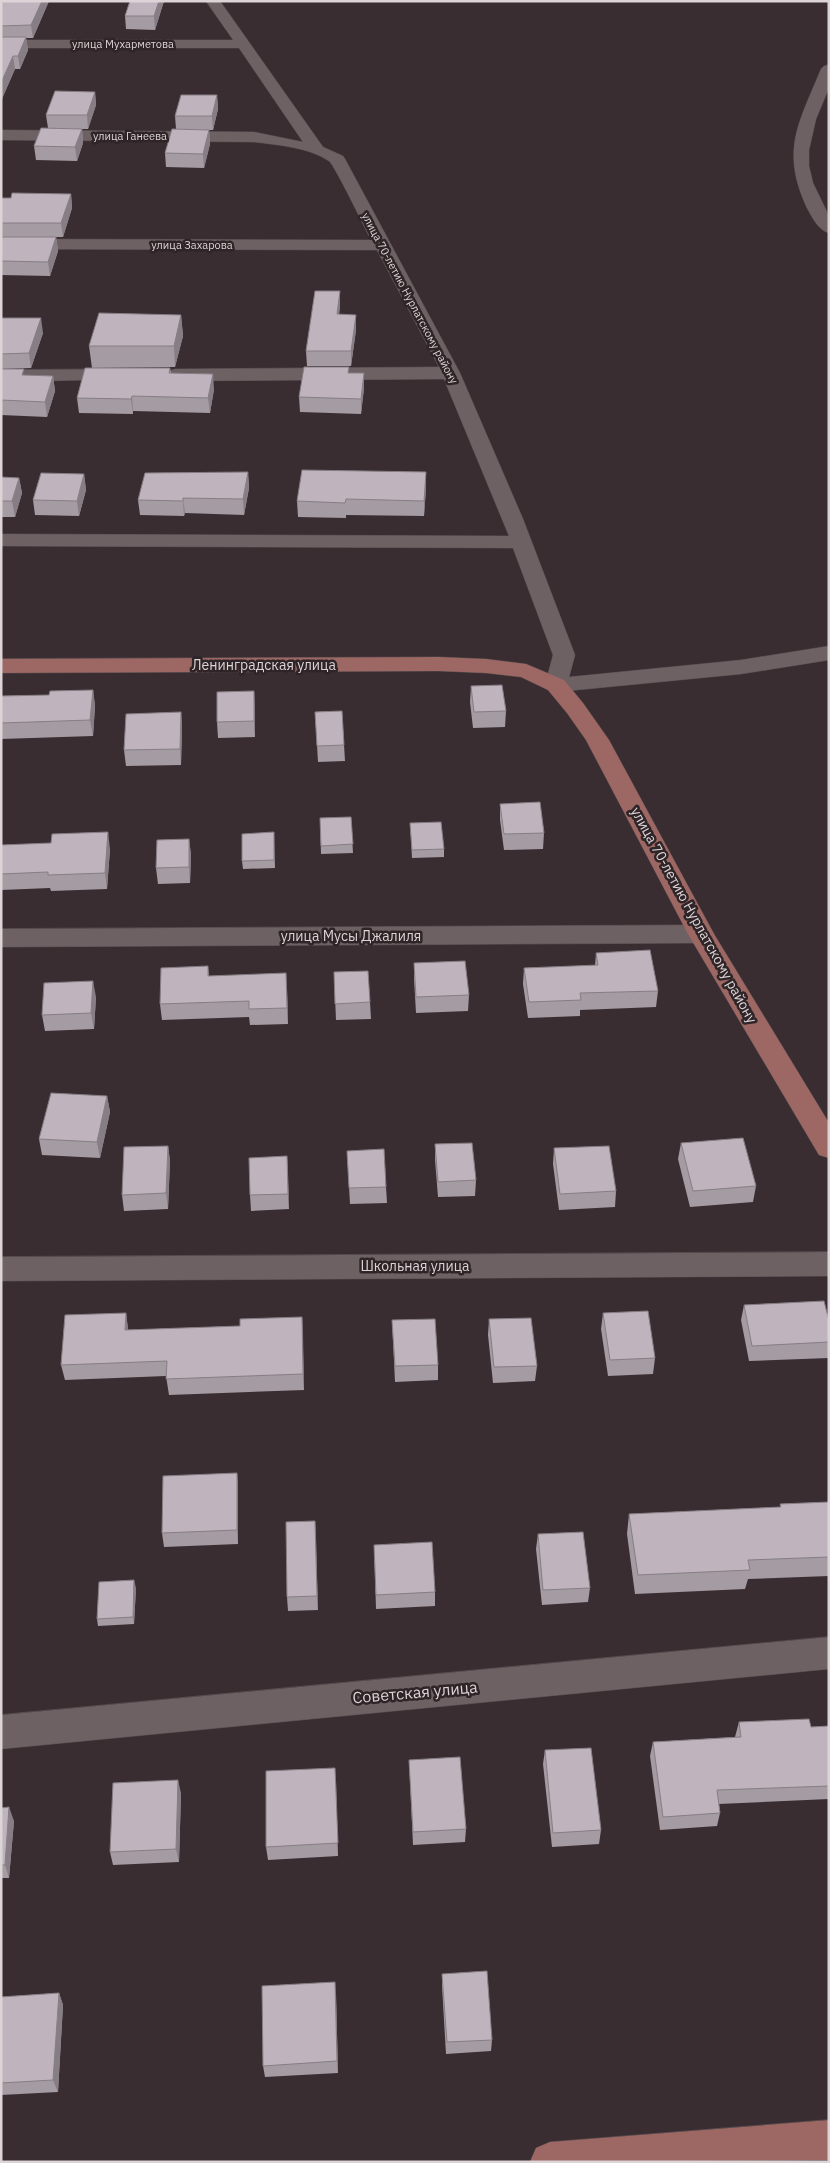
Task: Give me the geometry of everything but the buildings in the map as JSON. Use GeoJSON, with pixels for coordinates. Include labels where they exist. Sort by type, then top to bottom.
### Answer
{"type":"FeatureCollection","features":[{"type":"Feature","properties":{"kind":"main road","name":"Ленинградская улица"},"geometry":{"type":"LineString","coordinates":[[1,666],[439,664],[486,666],[526,671]]}},
{"type":"Feature","properties":{"kind":"main road","name":"улица 70-летию Нурлатскому району"},"geometry":{"type":"LineString","coordinates":[[526,671],[556,686],[597,740],[701,934],[829,1147]]}},
{"type":"Feature","properties":{"kind":"main road"},"geometry":{"type":"LineString","coordinates":[[550,2162],[829,2140]]}},
{"type":"Feature","properties":{"kind":"street","name":"улица 70-летию Нурлатскому району"},"geometry":{"type":"LineString","coordinates":[[213,1],[317,150],[337,159],[451,373],[522,542],[564,655],[556,686]]}},
{"type":"Feature","properties":{"kind":"street","name":"улица Мухарметова"},"geometry":{"type":"LineString","coordinates":[[1,44],[244,44]]}},
{"type":"Feature","properties":{"kind":"street"},"geometry":{"type":"LineString","coordinates":[[829,69],[800,143],[799,160],[803,185],[823,222],[829,228]]}},
{"type":"Feature","properties":{"kind":"street","name":"улица Ганеева"},"geometry":{"type":"LineString","coordinates":[[1,135],[254,137],[282,141],[317,150]]}},
{"type":"Feature","properties":{"kind":"street","name":"улица Захарова"},"geometry":{"type":"LineString","coordinates":[[1,244],[382,246]]}},
{"type":"Feature","properties":{"kind":"street"},"geometry":{"type":"LineString","coordinates":[[161,375],[451,373]]}},
{"type":"Feature","properties":{"kind":"street"},"geometry":{"type":"LineString","coordinates":[[1,376],[141,375]]}},
{"type":"Feature","properties":{"kind":"street"},"geometry":{"type":"LineString","coordinates":[[1,540],[522,542]]}},
{"type":"Feature","properties":{"kind":"street"},"geometry":{"type":"LineString","coordinates":[[556,686],[741,667],[829,653]]}},
{"type":"Feature","properties":{"kind":"street","name":"улица Мусы Джалиля"},"geometry":{"type":"LineString","coordinates":[[1,938],[701,934]]}},
{"type":"Feature","properties":{"kind":"street","name":"Школьная улица"},"geometry":{"type":"LineString","coordinates":[[1,1269],[829,1264]]}},
{"type":"Feature","properties":{"kind":"street","name":"Советская улица"},"geometry":{"type":"LineString","coordinates":[[1,1732],[829,1653]]}}]}
